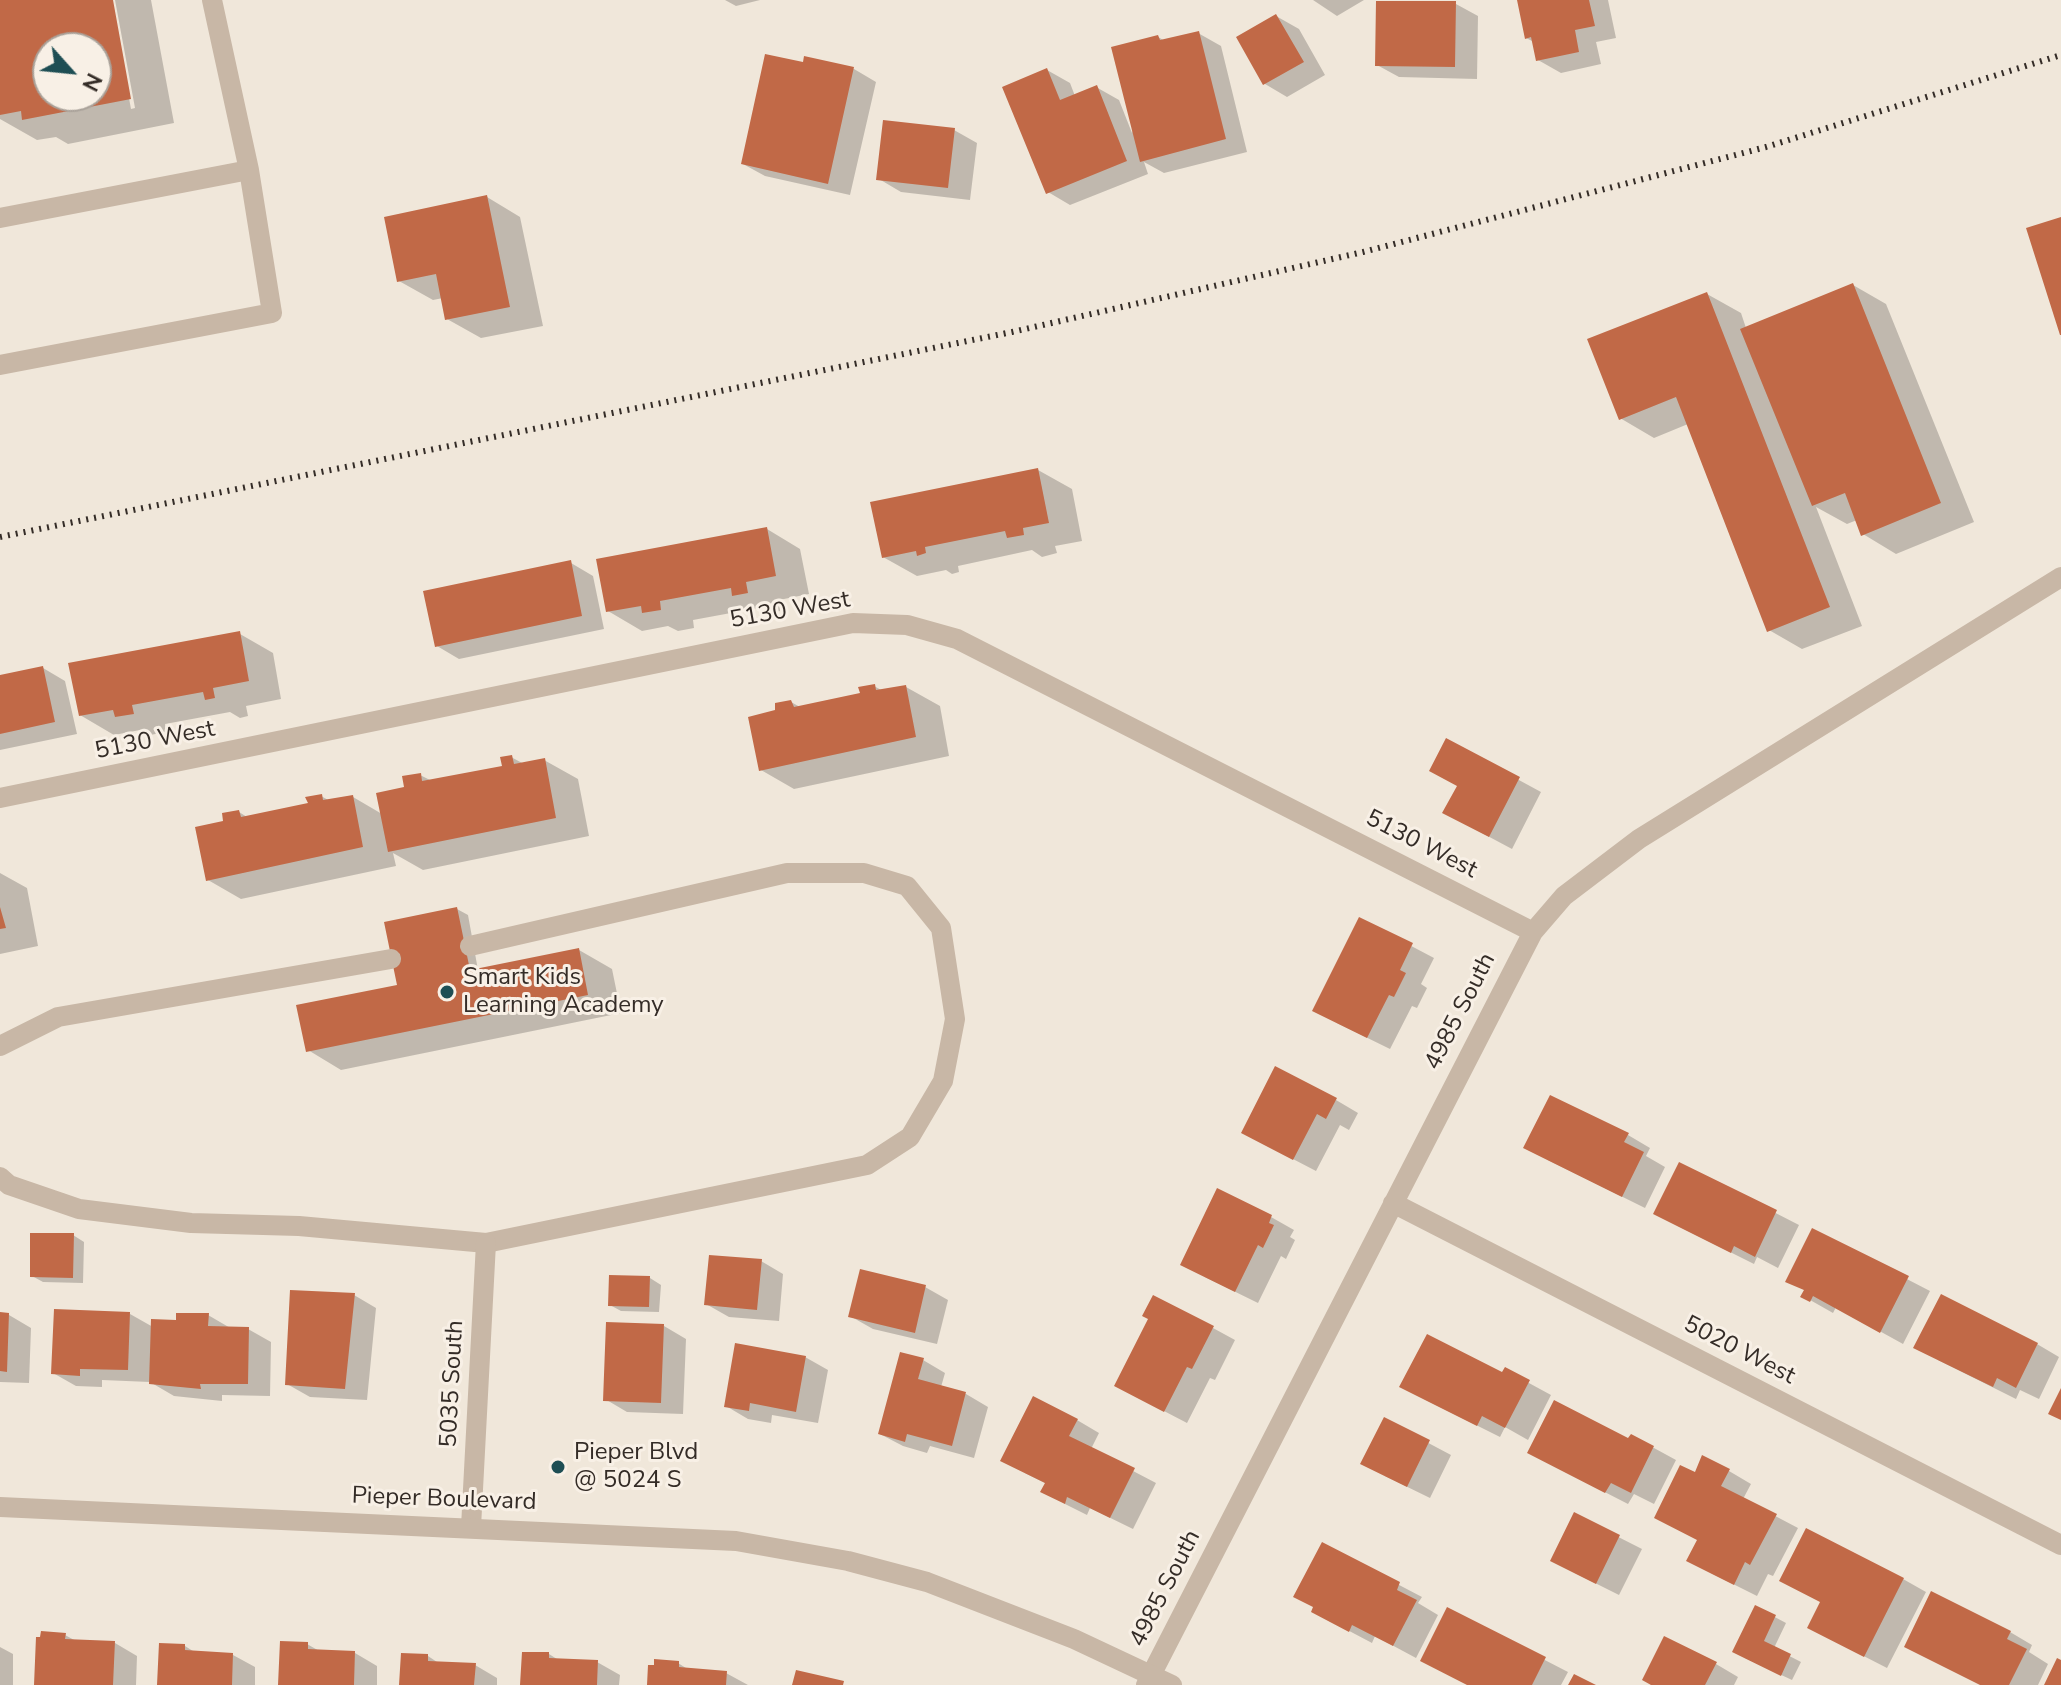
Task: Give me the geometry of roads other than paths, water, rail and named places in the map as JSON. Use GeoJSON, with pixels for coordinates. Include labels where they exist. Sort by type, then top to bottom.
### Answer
{"type":"FeatureCollection","features":[{"type":"Feature","properties":{"kind":"street"},"geometry":{"type":"LineString","coordinates":[[0,365],[272,313],[249,170],[212,0]]}},
{"type":"Feature","properties":{"kind":"street"},"geometry":{"type":"LineString","coordinates":[[0,218],[249,170]]}},
{"type":"Feature","properties":{"kind":"street","name":"4985 South"},"geometry":{"type":"LineString","coordinates":[[1149,1680],[1533,932],[1564,896],[1639,839],[2061,577]]}},
{"type":"Feature","properties":{"kind":"street","name":"5130 West"},"geometry":{"type":"LineString","coordinates":[[0,798],[853,623],[907,625],[957,639],[1533,932]]}},
{"type":"Feature","properties":{"kind":"street"},"geometry":{"type":"LineString","coordinates":[[0,1177],[9,1185],[79,1209],[191,1223],[299,1226],[486,1243],[867,1165],[910,1137],[943,1081],[955,1019],[941,928],[907,886],[864,873],[787,873],[470,946]]}},
{"type":"Feature","properties":{"kind":"street"},"geometry":{"type":"LineString","coordinates":[[0,1046],[58,1017],[391,959]]}},
{"type":"Feature","properties":{"kind":"street","name":"5020 West"},"geometry":{"type":"LineString","coordinates":[[1393,1203],[2061,1545]]}},
{"type":"Feature","properties":{"kind":"street","name":"5035 South"},"geometry":{"type":"LineString","coordinates":[[471,1527],[486,1243]]}},
{"type":"Feature","properties":{"kind":"street","name":"Pieper Boulevard"},"geometry":{"type":"LineString","coordinates":[[0,1507],[736,1541],[848,1561],[927,1582],[1004,1609],[1149,1680],[1172,1685]]}},
{"type":"Feature","properties":{"kind":"railway"},"geometry":{"type":"LineString","coordinates":[[0,537],[1012,332],[1363,252],[1766,147],[2061,55]]}},
{"type":"Feature","properties":{"kind":"place","name":"Smart Kids Learning Academy"},"geometry":{"type":"Point","coordinates":[447,992]}},
{"type":"Feature","properties":{"kind":"place","name":"Pieper Blvd @ 5024 S"},"geometry":{"type":"Point","coordinates":[558,1467]}}]}
